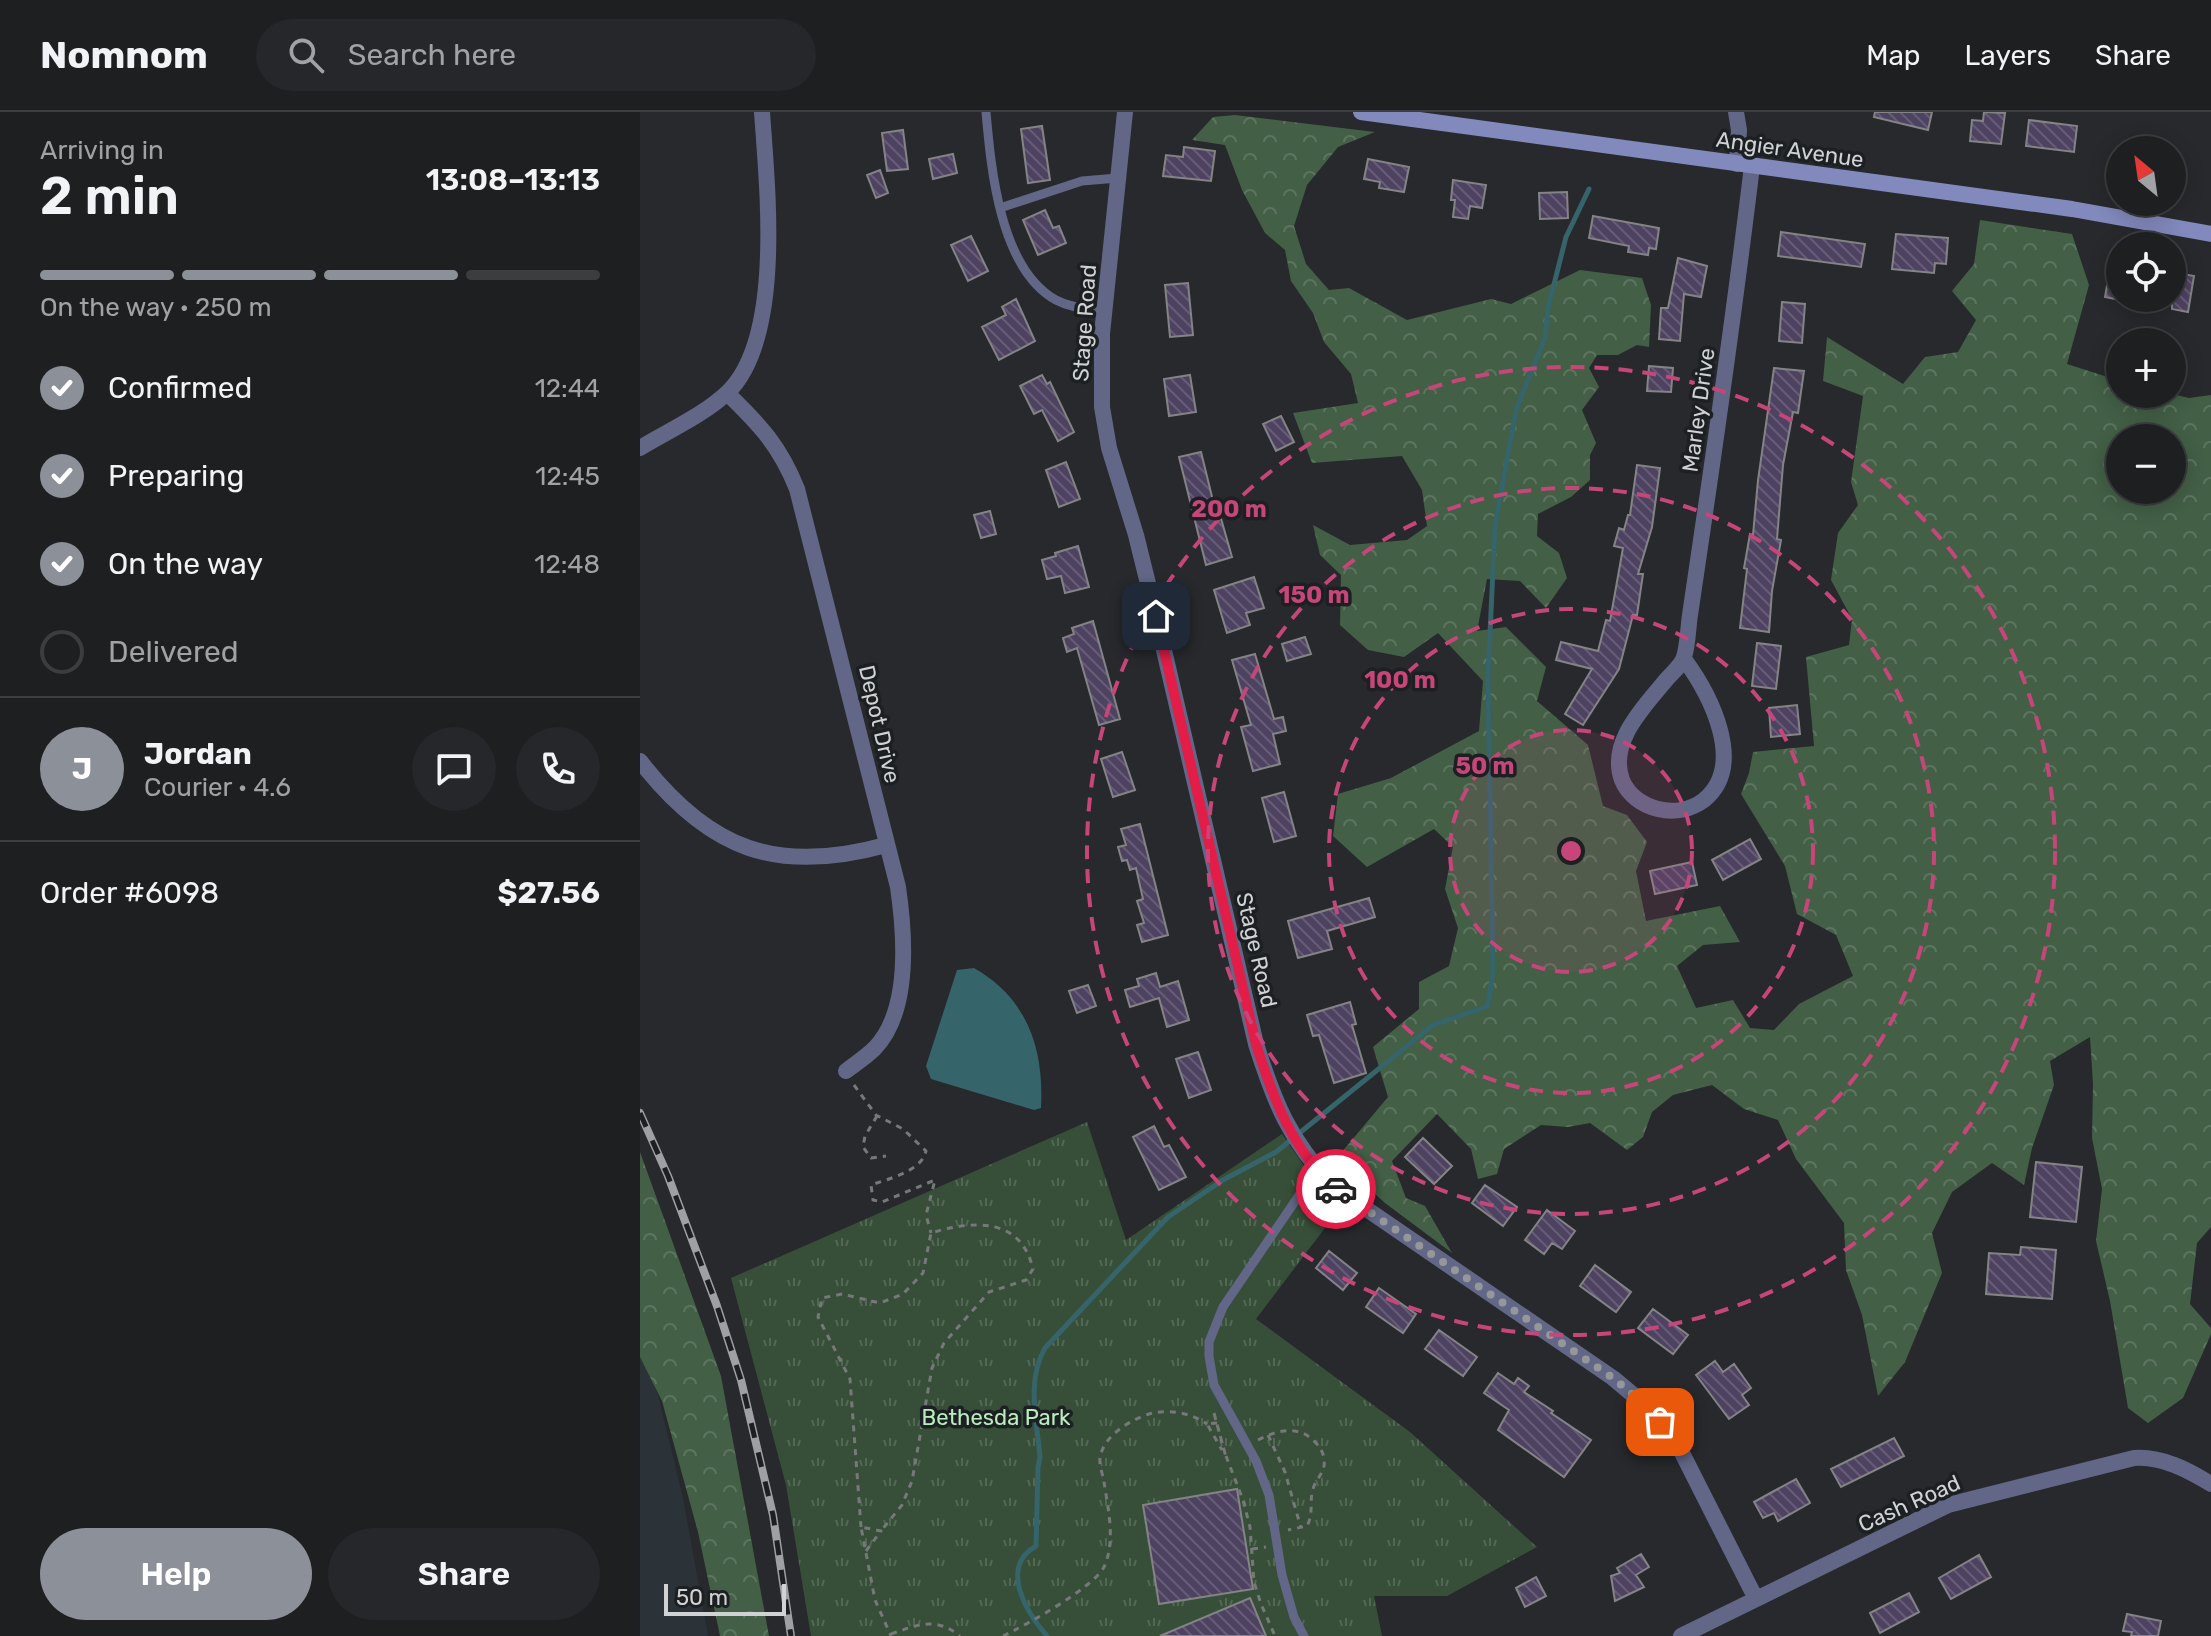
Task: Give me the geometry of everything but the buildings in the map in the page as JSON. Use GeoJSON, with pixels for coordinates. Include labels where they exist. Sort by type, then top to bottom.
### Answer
{"type":"FeatureCollection","features":[{"type":"Feature","properties":{"kind":"main road","name":"Angier Avenue"},"geometry":{"type":"LineString","coordinates":[[1361,112],[1404,115],[2072,209],[2211,234]]}},
{"type":"Feature","properties":{"kind":"street"},"geometry":{"type":"LineString","coordinates":[[640,448],[727,393],[745,371],[755,351],[767,291],[767,179],[762,112]]}},
{"type":"Feature","properties":{"kind":"street","name":"Stage Road"},"geometry":{"type":"LineString","coordinates":[[1125,112],[1104,312],[1101,381],[1104,421],[1109,448],[1136,535],[1256,1044],[1273,1099],[1289,1129],[1317,1169],[1349,1200],[1613,1378],[1644,1404],[1676,1441],[1756,1599]]}},
{"type":"Feature","properties":{"kind":"street","name":"Marley Drive"},"geometry":{"type":"LineString","coordinates":[[1684,659],[1733,322],[1744,165],[1736,112]]}},
{"type":"Feature","properties":{"kind":"street","name":"Depot Drive"},"geometry":{"type":"LineString","coordinates":[[727,393],[772,440],[786,460],[797,489],[898,887],[905,932],[902,975],[893,1016],[876,1047],[846,1071]]}},
{"type":"Feature","properties":{"kind":"street"},"geometry":{"type":"LineString","coordinates":[[1684,659],[1709,699],[1724,753],[1724,769],[1719,783],[1702,802],[1673,811],[1657,809],[1642,803],[1628,792],[1621,776],[1619,757],[1623,741],[1641,710],[1684,659]]}},
{"type":"Feature","properties":{"kind":"street"},"geometry":{"type":"LineString","coordinates":[[640,761],[663,791],[690,815],[718,835],[759,851],[790,857],[824,858],[886,845]]}},
{"type":"Feature","properties":{"kind":"street","name":"Cash Road"},"geometry":{"type":"LineString","coordinates":[[1681,1636],[1948,1505],[2115,1461],[2145,1457],[2188,1470],[2211,1484]]}},
{"type":"Feature","properties":{"kind":"lane"},"geometry":{"type":"LineString","coordinates":[[986,112],[992,174],[1016,253],[1031,278],[1053,298],[1070,306],[1104,312]]}},
{"type":"Feature","properties":{"kind":"lane"},"geometry":{"type":"LineString","coordinates":[[1000,208],[1082,181],[1118,178]]}},
{"type":"Feature","properties":{"kind":"lane"},"geometry":{"type":"LineString","coordinates":[[1304,1636],[1294,1617],[1282,1575],[1269,1495],[1247,1445],[1214,1385],[1209,1342],[1223,1307],[1317,1169]]}},
{"type":"Feature","properties":{"kind":"path"},"geometry":{"type":"LineString","coordinates":[[846,1071],[877,1116],[910,1135],[926,1153],[924,1158],[903,1172],[871,1185],[873,1200],[882,1202],[935,1180],[926,1215],[931,1233],[923,1273],[903,1294],[880,1303],[842,1294],[822,1298],[818,1317],[850,1379],[861,1527],[875,1600],[891,1635],[929,1622],[952,1629],[960,1636]]}},
{"type":"Feature","properties":{"kind":"path"},"geometry":{"type":"LineString","coordinates":[[877,1116],[865,1136],[863,1147],[871,1158],[886,1156]]}},
{"type":"Feature","properties":{"kind":"path"},"geometry":{"type":"LineString","coordinates":[[866,1551],[902,1505],[912,1481],[932,1368],[944,1343],[989,1292],[1026,1280],[1033,1269],[1029,1252],[1010,1232],[988,1225],[954,1226],[931,1233]]}},
{"type":"Feature","properties":{"kind":"path"},"geometry":{"type":"LineString","coordinates":[[1003,1636],[1088,1585],[1103,1569],[1111,1544],[1100,1457],[1110,1437],[1133,1421],[1162,1411],[1184,1413],[1207,1424],[1217,1423]]}},
{"type":"Feature","properties":{"kind":"path"},"geometry":{"type":"LineString","coordinates":[[1207,1424],[1226,1457],[1243,1500],[1250,1527],[1254,1582],[1275,1636]]}},
{"type":"Feature","properties":{"kind":"path"},"geometry":{"type":"LineString","coordinates":[[1226,1457],[1268,1435],[1288,1430],[1301,1432],[1321,1449],[1325,1460],[1312,1489],[1312,1517],[1307,1526],[1288,1530]]}},
{"type":"Feature","properties":{"kind":"path"},"geometry":{"type":"LineString","coordinates":[[1268,1435],[1285,1472],[1301,1528]]}},
{"type":"Feature","properties":{"kind":"path"},"geometry":{"type":"LineString","coordinates":[[861,1527],[881,1531]]}},
{"type":"Feature","properties":{"kind":"shaded area"},"geometry":{"type":"Polygon","coordinates":[[[640,1337],[683,1498],[708,1636],[640,1636],[640,1337]]]}},
{"type":"Feature","properties":{"kind":"green space"},"geometry":{"type":"Polygon","coordinates":[[[1235,115],[1375,132],[1338,147],[1307,185],[1294,226],[1306,264],[1329,290],[1349,288],[1407,320],[1491,299],[1511,304],[1580,270],[1642,278],[1651,305],[1649,347],[1637,345],[1618,355],[1597,355],[1589,368],[1599,387],[1582,410],[1596,443],[1590,455],[1590,480],[1571,497],[1538,514],[1537,536],[1559,553],[1567,578],[1546,608],[1520,581],[1487,579],[1477,631],[1506,627],[1546,667],[1537,701],[1588,745],[1603,806],[1627,815],[1647,842],[1636,871],[1646,921],[1720,906],[1740,942],[1703,945],[1677,966],[1696,1008],[1733,1000],[1750,1028],[1774,1030],[1799,1004],[1853,976],[1836,935],[1797,914],[1785,866],[1741,794],[1753,752],[1814,746],[1806,657],[1849,645],[1852,619],[1831,580],[1838,533],[1858,505],[1851,482],[1863,396],[1823,381],[1827,337],[1903,384],[1925,357],[1958,352],[1976,320],[1952,291],[1974,264],[1980,220],[2072,234],[2089,285],[2067,364],[2106,377],[2106,408],[2186,408],[2186,397],[2211,395],[2211,1227],[2197,1243],[2190,1304],[2211,1328],[2211,1334],[2183,1398],[2148,1423],[2128,1408],[2110,1301],[2096,1241],[2102,1189],[2092,1138],[2090,1037],[2050,1061],[2054,1085],[2032,1148],[2024,1185],[1992,1163],[1952,1192],[1932,1233],[1942,1273],[1905,1362],[1878,1396],[1862,1315],[1846,1270],[1844,1223],[1796,1159],[1778,1120],[1744,1109],[1712,1085],[1673,1095],[1652,1112],[1643,1137],[1627,1150],[1590,1123],[1568,1127],[1541,1125],[1504,1149],[1497,1174],[1478,1179],[1471,1149],[1437,1114],[1392,1161],[1406,1198],[1425,1206],[1452,1253],[1385,1203],[1336,1159],[1388,1097],[1373,1047],[1419,1009],[1419,982],[1449,966],[1458,928],[1445,889],[1453,847],[1434,829],[1367,867],[1333,836],[1338,794],[1391,778],[1479,731],[1483,681],[1438,633],[1404,657],[1368,650],[1340,625],[1341,575],[1320,555],[1313,525],[1350,545],[1407,540],[1427,526],[1422,490],[1402,456],[1312,463],[1293,413],[1358,403],[1351,374],[1324,342],[1313,313],[1291,281],[1285,250],[1265,233],[1242,190],[1225,145],[1192,140],[1213,117],[1235,115]]]}},
{"type":"Feature","properties":{"kind":"green space","name":"Bethesda Park"},"geometry":{"type":"Polygon","coordinates":[[[1087,1122],[1126,1240],[1282,1134],[1311,1176],[1343,1204],[1256,1319],[1410,1432],[1537,1547],[1447,1596],[1374,1596],[1382,1636],[811,1636],[786,1485],[731,1278],[1087,1122]]]}},
{"type":"Feature","properties":{"kind":"green space"},"geometry":{"type":"Polygon","coordinates":[[[640,1152],[721,1376],[769,1636],[720,1636],[698,1532],[662,1401],[640,1357],[640,1152]]]}},
{"type":"Feature","properties":{"kind":"water"},"geometry":{"type":"Polygon","coordinates":[[[974,968],[993,980],[1008,995],[1029,1028],[1039,1066],[1041,1108],[1034,1110],[931,1079],[926,1066],[957,970],[974,968]]]}},
{"type":"Feature","properties":{"kind":"waterway"},"geometry":{"type":"LineString","coordinates":[[1047,1636],[1025,1603],[1018,1577],[1025,1555],[1036,1546],[1040,1457],[1034,1387],[1039,1360],[1045,1348],[1168,1217],[1223,1180],[1276,1152],[1433,1025],[1488,1006],[1493,971],[1488,677],[1495,526],[1516,410],[1545,338],[1548,308],[1566,237],[1589,189]]}},
{"type":"Feature","properties":{"kind":"railway"},"geometry":{"type":"LineString","coordinates":[[640,1113],[668,1176],[741,1380],[773,1515],[791,1636]]}},
{"type":"Feature","properties":{"kind":"way so far"},"geometry":{"type":"LineString","coordinates":[[1336,1189],[1613,1378],[1660,1422]]}},
{"type":"Feature","properties":{"kind":"route"},"geometry":{"type":"LineString","coordinates":[[1156,616],[1256,1044],[1273,1099],[1305,1154],[1336,1189]]}}]}
